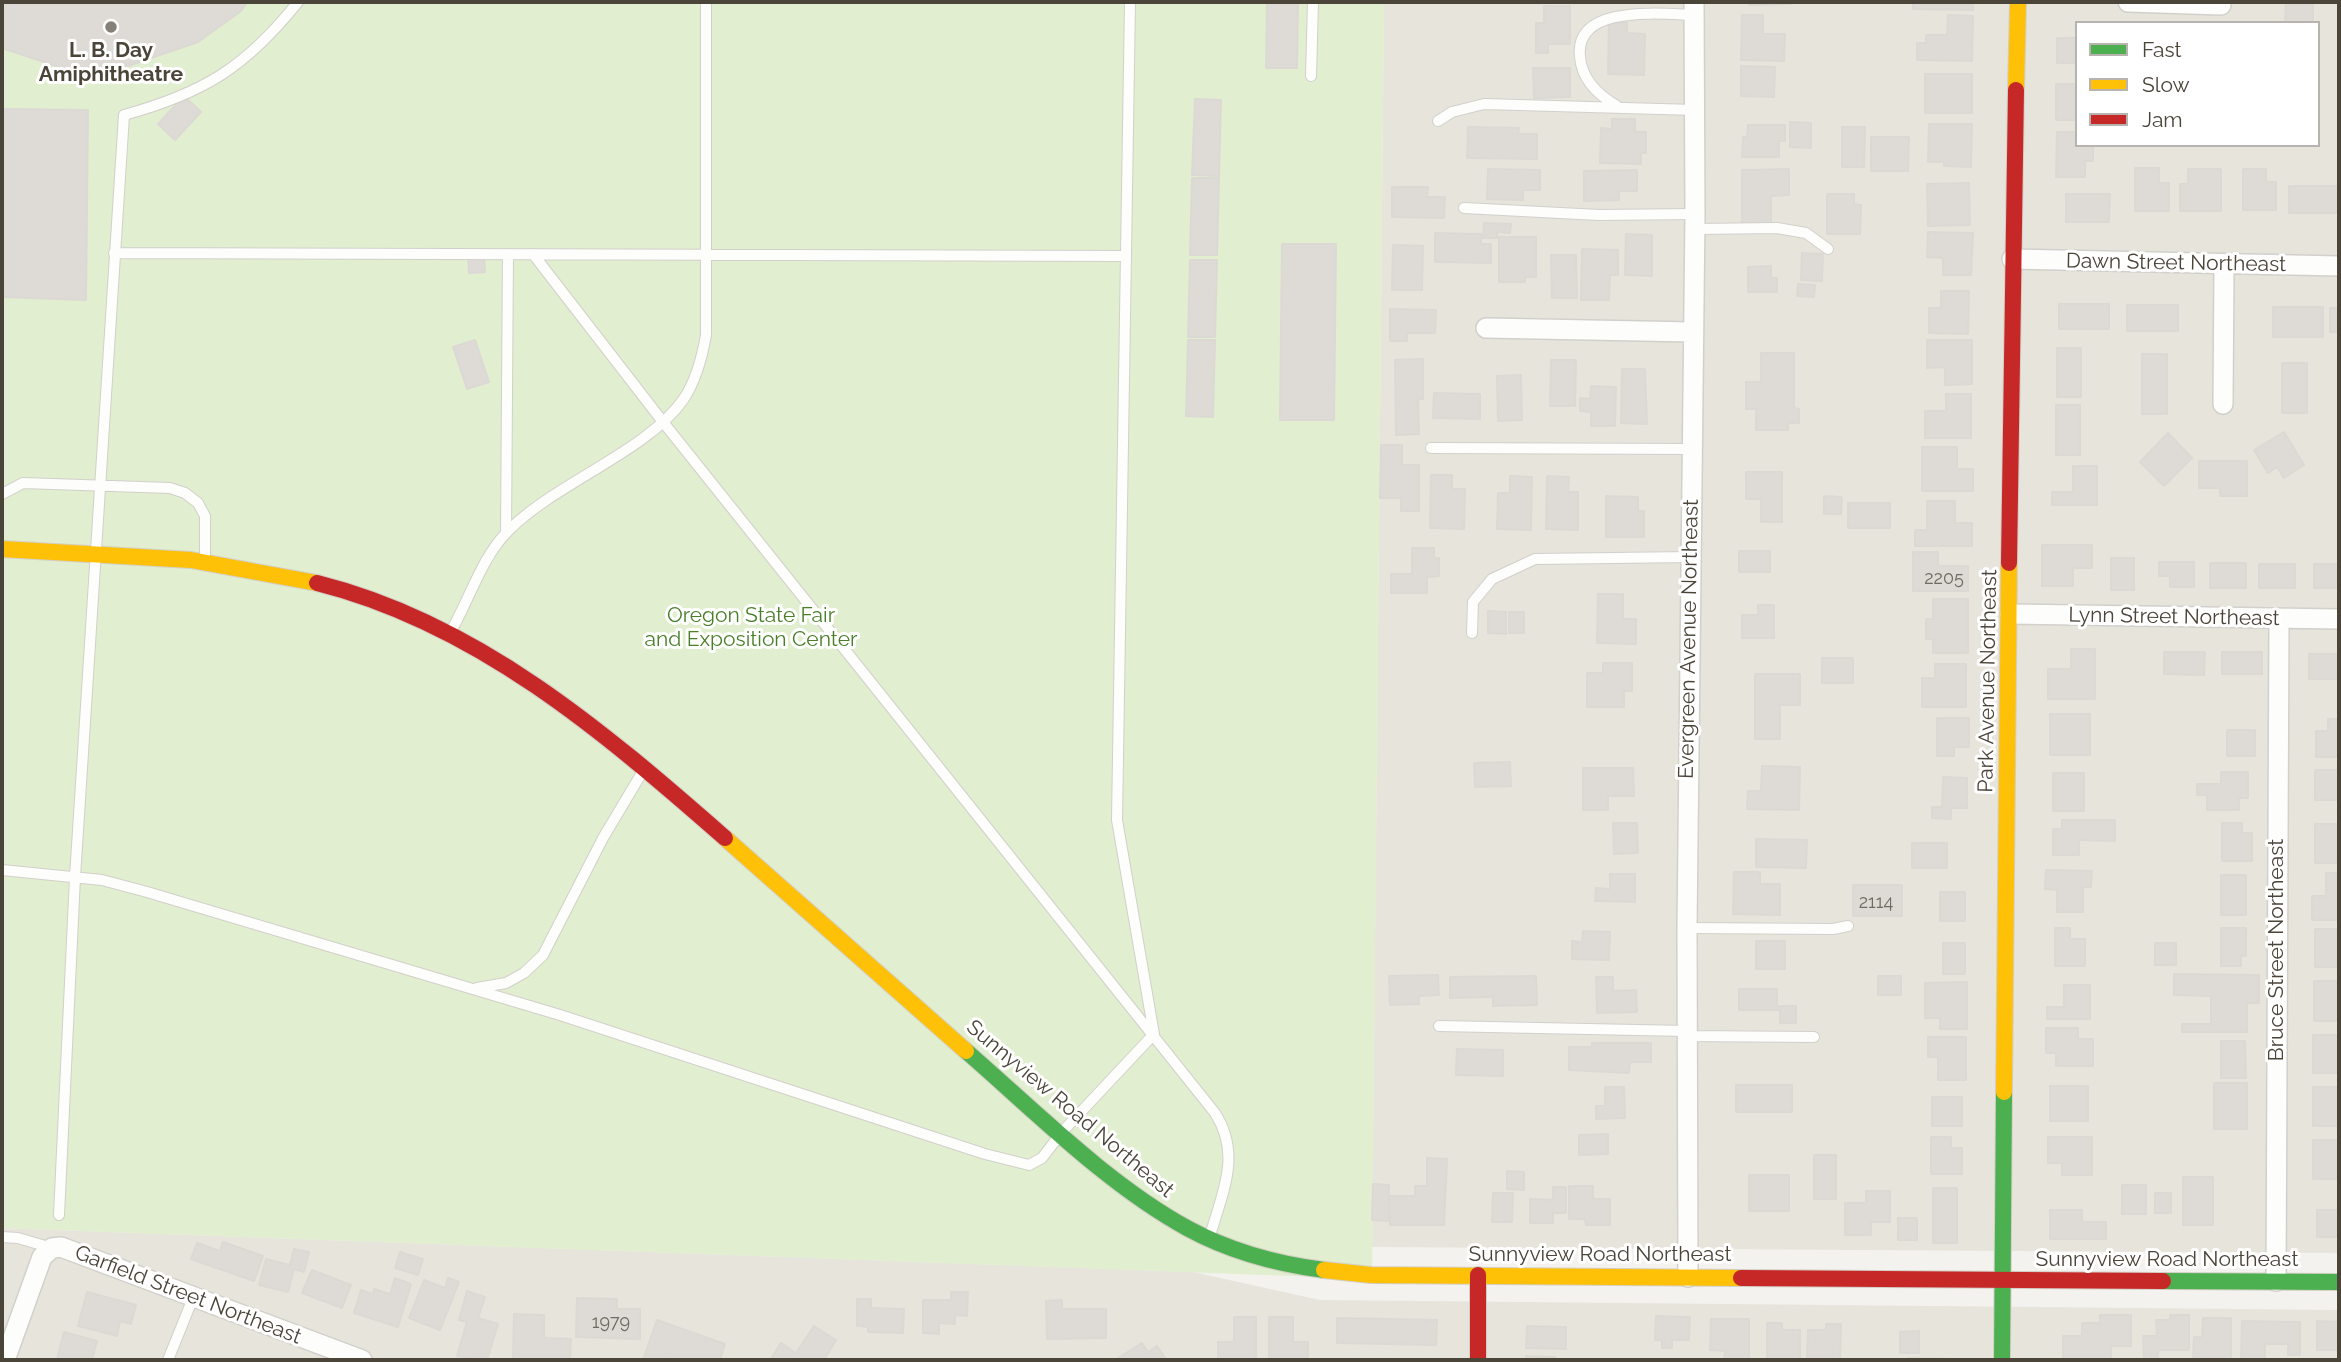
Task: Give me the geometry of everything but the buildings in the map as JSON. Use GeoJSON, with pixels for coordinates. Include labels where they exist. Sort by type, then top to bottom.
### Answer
{"type":"FeatureCollection","features":[{"type":"Feature","properties":{"kind":"main road","name":"Park Avenue Northeast"},"geometry":{"type":"LineString","coordinates":[[2002,1360],[2012,260],[2018,2]]}},
{"type":"Feature","properties":{"kind":"main road","name":"Sunnyview Road Northeast"},"geometry":{"type":"LineString","coordinates":[[2,549],[205,560],[274,572],[376,602],[450,634],[542,687],[645,768],[1158,1213],[1209,1240],[1300,1269],[1371,1275],[2339,1282]]}},
{"type":"Feature","properties":{"kind":"main road"},"geometry":{"type":"LineString","coordinates":[[1478,1275],[1478,1360]]}},
{"type":"Feature","properties":{"kind":"street"},"geometry":{"type":"LineString","coordinates":[[2128,2],[2221,5]]}},
{"type":"Feature","properties":{"kind":"street","name":"Evergreen Avenue Northeast"},"geometry":{"type":"LineString","coordinates":[[1688,1277],[1687,928],[1695,221],[1694,9]]}},
{"type":"Feature","properties":{"kind":"street","name":"Dawn Street Northeast"},"geometry":{"type":"LineString","coordinates":[[2012,260],[2224,266],[2339,266]]}},
{"type":"Feature","properties":{"kind":"street"},"geometry":{"type":"LineString","coordinates":[[2223,404],[2224,266]]}},
{"type":"Feature","properties":{"kind":"street"},"geometry":{"type":"LineString","coordinates":[[1486,328],[1693,332]]}},
{"type":"Feature","properties":{"kind":"street","name":"Lynn Street Northeast"},"geometry":{"type":"LineString","coordinates":[[2010,614],[2339,620]]}},
{"type":"Feature","properties":{"kind":"street","name":"Bruce Street Northeast"},"geometry":{"type":"LineString","coordinates":[[2276,1282],[2279,619]]}},
{"type":"Feature","properties":{"kind":"street"},"geometry":{"type":"LineString","coordinates":[[5,1360],[42,1257],[52,1248]]}},
{"type":"Feature","properties":{"kind":"street","name":"Garfield Street Northeast"},"geometry":{"type":"LineString","coordinates":[[52,1248],[75,1251],[333,1356],[362,1360]]}},
{"type":"Feature","properties":{"kind":"lane"},"geometry":{"type":"LineString","coordinates":[[59,1215],[75,877],[124,115],[170,102],[240,64],[260,47],[298,2]]}},
{"type":"Feature","properties":{"kind":"lane"},"geometry":{"type":"LineString","coordinates":[[450,634],[494,548],[506,532],[538,505],[663,422],[683,400],[703,355],[706,335],[707,255],[706,2]]}},
{"type":"Feature","properties":{"kind":"lane"},"geometry":{"type":"LineString","coordinates":[[1130,2],[1117,820],[1154,1034]]}},
{"type":"Feature","properties":{"kind":"lane"},"geometry":{"type":"LineString","coordinates":[[1311,76],[1313,2]]}},
{"type":"Feature","properties":{"kind":"lane"},"geometry":{"type":"LineString","coordinates":[[1620,108],[1605,99],[1583,75],[1578,45],[1585,32],[1599,21],[1617,16],[1694,9]]}},
{"type":"Feature","properties":{"kind":"lane"},"geometry":{"type":"LineString","coordinates":[[1438,121],[1452,112],[1484,104],[1695,110]]}},
{"type":"Feature","properties":{"kind":"lane"},"geometry":{"type":"LineString","coordinates":[[1464,208],[1777,228],[1806,233],[1828,248]]}},
{"type":"Feature","properties":{"kind":"lane"},"geometry":{"type":"LineString","coordinates":[[114,253],[1125,256]]}},
{"type":"Feature","properties":{"kind":"lane"},"geometry":{"type":"LineString","coordinates":[[506,532],[508,254]]}},
{"type":"Feature","properties":{"kind":"lane"},"geometry":{"type":"LineString","coordinates":[[533,254],[663,422],[1215,1113],[1229,1142],[1228,1177],[1209,1240]]}},
{"type":"Feature","properties":{"kind":"lane"},"geometry":{"type":"LineString","coordinates":[[1431,448],[1691,449]]}},
{"type":"Feature","properties":{"kind":"lane"},"geometry":{"type":"LineString","coordinates":[[2,494],[23,483],[170,488],[185,493],[198,503],[205,516],[205,560]]}},
{"type":"Feature","properties":{"kind":"lane"},"geometry":{"type":"LineString","coordinates":[[1472,633],[1472,602],[1492,579],[1535,559],[1690,557]]}},
{"type":"Feature","properties":{"kind":"lane"},"geometry":{"type":"LineString","coordinates":[[470,988],[506,983],[524,973],[543,955],[603,838],[645,768]]}},
{"type":"Feature","properties":{"kind":"lane"},"geometry":{"type":"LineString","coordinates":[[2,870],[102,880],[147,892],[650,1043],[902,1129],[1020,1164],[1029,1165],[1042,1158],[1062,1132],[1154,1034]]}},
{"type":"Feature","properties":{"kind":"lane"},"geometry":{"type":"LineString","coordinates":[[1687,928],[1833,929],[1849,926]]}},
{"type":"Feature","properties":{"kind":"lane"},"geometry":{"type":"LineString","coordinates":[[1439,1026],[1814,1037]]}},
{"type":"Feature","properties":{"kind":"lane"},"geometry":{"type":"LineString","coordinates":[[2,1237],[18,1238],[52,1248]]}},
{"type":"Feature","properties":{"kind":"lane"},"geometry":{"type":"LineString","coordinates":[[168,1360],[193,1297]]}},
{"type":"Feature","properties":{"kind":"shaded area"},"geometry":{"type":"Polygon","coordinates":[[[1384,2],[2339,2],[2339,1253],[1372,1247],[1384,2]]]}},
{"type":"Feature","properties":{"kind":"shaded area"},"geometry":{"type":"Polygon","coordinates":[[[2,1228],[1193,1272],[1320,1300],[2339,1310],[2339,1360],[2,1360],[2,1228]]]}},
{"type":"Feature","properties":{"kind":"green space","name":"Oregon State Fair and Exposition Center"},"geometry":{"type":"Polygon","coordinates":[[[2,2],[1384,2],[1372,1279],[2,1228],[2,2]]]}},
{"type":"Feature","properties":{"kind":"traffic: fast"},"geometry":{"type":"LineString","coordinates":[[966,1051],[1072,1146],[1157,1210],[1187,1228],[1236,1250],[1324,1270]]}},
{"type":"Feature","properties":{"kind":"traffic: fast"},"geometry":{"type":"LineString","coordinates":[[2002,1360],[2004,1092]]}},
{"type":"Feature","properties":{"kind":"traffic: fast"},"geometry":{"type":"LineString","coordinates":[[2163,1281],[2339,1282]]}},
{"type":"Feature","properties":{"kind":"traffic: slow"},"geometry":{"type":"LineString","coordinates":[[2016,90],[2018,2]]}},
{"type":"Feature","properties":{"kind":"traffic: slow"},"geometry":{"type":"LineString","coordinates":[[2,549],[191,560],[317,583]]}},
{"type":"Feature","properties":{"kind":"traffic: slow"},"geometry":{"type":"LineString","coordinates":[[2004,1092],[2009,563]]}},
{"type":"Feature","properties":{"kind":"traffic: slow"},"geometry":{"type":"LineString","coordinates":[[725,838],[966,1051]]}},
{"type":"Feature","properties":{"kind":"traffic: slow"},"geometry":{"type":"LineString","coordinates":[[1324,1270],[1371,1275],[1741,1278]]}},
{"type":"Feature","properties":{"kind":"traffic: jam"},"geometry":{"type":"LineString","coordinates":[[2009,563],[2016,90]]}},
{"type":"Feature","properties":{"kind":"traffic: jam"},"geometry":{"type":"LineString","coordinates":[[317,583],[376,601],[485,653],[585,721],[725,838]]}},
{"type":"Feature","properties":{"kind":"traffic: jam"},"geometry":{"type":"LineString","coordinates":[[1478,1275],[1478,1360]]}},
{"type":"Feature","properties":{"kind":"traffic: jam"},"geometry":{"type":"LineString","coordinates":[[1741,1278],[2163,1281]]}},
{"type":"Feature","properties":{"kind":"place","name":"L. B. Day Amiphitheatre"},"geometry":{"type":"Point","coordinates":[111,27]}}]}
